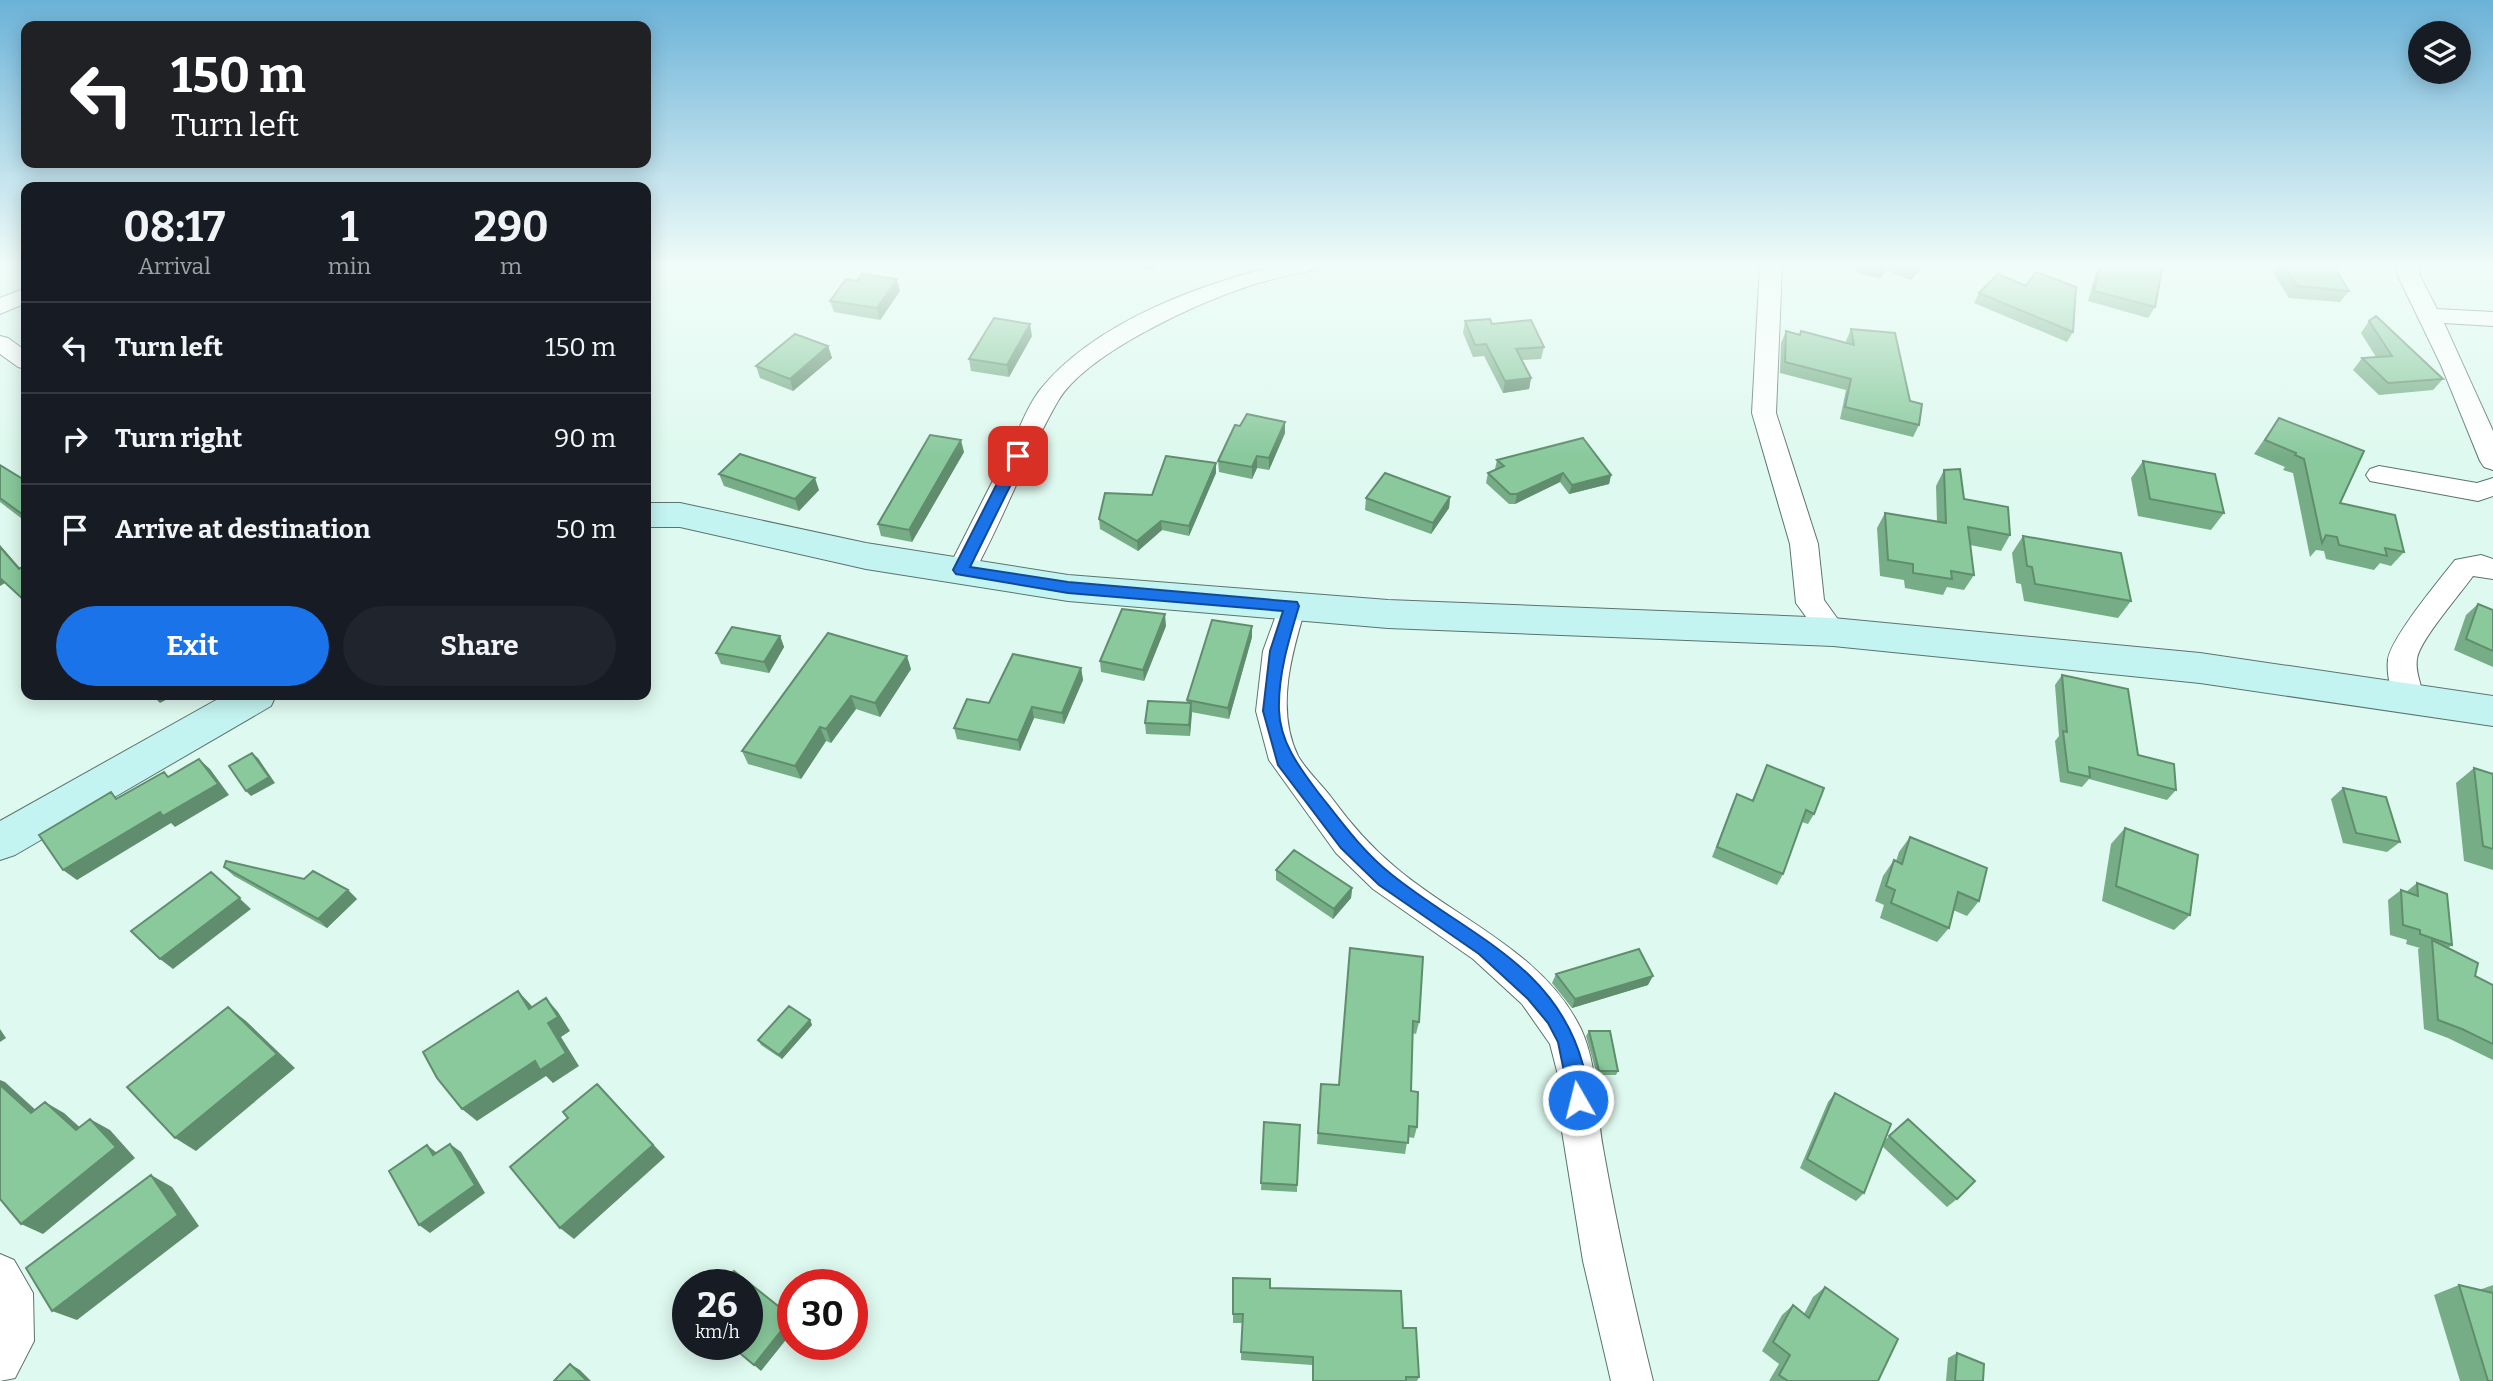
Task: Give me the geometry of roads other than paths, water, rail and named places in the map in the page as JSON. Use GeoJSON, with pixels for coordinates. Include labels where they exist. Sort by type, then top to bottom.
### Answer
{"type":"FeatureCollection","features":[{"type":"Feature","properties":{"kind":"main road"},"geometry":{"type":"LineString","coordinates":[[651,515],[680,515],[866,556],[1068,588],[1388,614],[1833,632],[2200,668],[2493,711]]}},
{"type":"Feature","properties":{"kind":"main road"},"geometry":{"type":"LineString","coordinates":[[0,842],[248,700]]}},
{"type":"Feature","properties":{"kind":"street"},"geometry":{"type":"LineString","coordinates":[[961,570],[1049,395],[1077,367],[1115,338],[1134,328]]}},
{"type":"Feature","properties":{"kind":"street"},"geometry":{"type":"LineString","coordinates":[[1767,328],[1765,413],[1804,544],[1811,603],[1833,632]]}},
{"type":"Feature","properties":{"kind":"street"},"geometry":{"type":"LineString","coordinates":[[2434,328],[2453,365],[2493,461]]}},
{"type":"Feature","properties":{"kind":"street"},"geometry":{"type":"LineString","coordinates":[[0,343],[21,358]]}},
{"type":"Feature","properties":{"kind":"street"},"geometry":{"type":"LineString","coordinates":[[2379,475],[2479,492],[2493,487]]}},
{"type":"Feature","properties":{"kind":"street"},"geometry":{"type":"LineString","coordinates":[[2409,699],[2402,659],[2417,630],[2465,567],[2481,565],[2493,569]]}},
{"type":"Feature","properties":{"kind":"street"},"geometry":{"type":"LineString","coordinates":[[1292,606],[1278,651],[1271,711],[1284,760],[1347,843],[1385,880],[1485,948],[1534,993],[1554,1017],[1567,1040],[1576,1075],[1580,1125],[1603,1261],[1632,1381]]}},
{"type":"Feature","properties":{"kind":"street"},"geometry":{"type":"LineString","coordinates":[[0,1274],[13,1293],[13,1341],[0,1363]]}}]}
